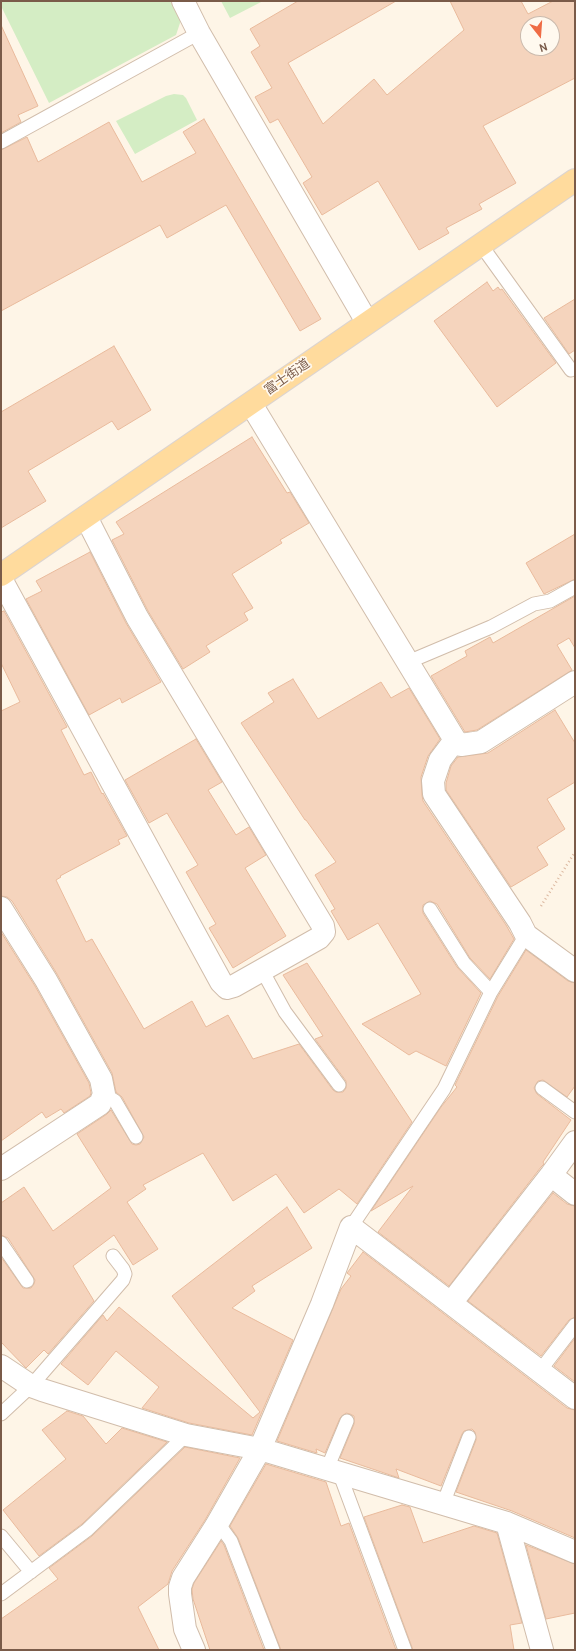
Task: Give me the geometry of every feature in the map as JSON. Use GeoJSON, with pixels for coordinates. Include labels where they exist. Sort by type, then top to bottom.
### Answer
{"type":"FeatureCollection","features":[{"type":"Feature","properties":{"kind":"main road","name":"富士街道"},"geometry":{"type":"LineString","coordinates":[[1,576],[575,180]]}},
{"type":"Feature","properties":{"kind":"street"},"geometry":{"type":"LineString","coordinates":[[183,1],[199,33],[368,322]]}},
{"type":"Feature","properties":{"kind":"street"},"geometry":{"type":"LineString","coordinates":[[250,404],[455,740],[461,745],[481,742],[575,682]]}},
{"type":"Feature","properties":{"kind":"street"},"geometry":{"type":"LineString","coordinates":[[1,579],[222,982],[227,988],[234,986],[319,938],[324,932],[323,926],[137,617],[86,518]]}},
{"type":"Feature","properties":{"kind":"street"},"geometry":{"type":"LineString","coordinates":[[455,740],[440,760],[433,781],[434,794],[525,933],[575,971]]}},
{"type":"Feature","properties":{"kind":"street"},"geometry":{"type":"LineString","coordinates":[[1,908],[46,980],[101,1079],[104,1094],[100,1104],[1,1169]]}},
{"type":"Feature","properties":{"kind":"street"},"geometry":{"type":"LineString","coordinates":[[451,1303],[575,1142]]}},
{"type":"Feature","properties":{"kind":"street"},"geometry":{"type":"LineString","coordinates":[[551,1175],[575,1194]]}},
{"type":"Feature","properties":{"kind":"street"},"geometry":{"type":"LineString","coordinates":[[194,1650],[185,1629],[180,1587],[260,1449],[322,1304],[351,1228],[575,1398]]}},
{"type":"Feature","properties":{"kind":"street"},"geometry":{"type":"LineString","coordinates":[[1,1366],[31,1386],[186,1435],[260,1449],[507,1523],[575,1552]]}},
{"type":"Feature","properties":{"kind":"street"},"geometry":{"type":"LineString","coordinates":[[507,1523],[542,1650]]}},
{"type":"Feature","properties":{"kind":"lane"},"geometry":{"type":"LineString","coordinates":[[1,142],[199,33]]}},
{"type":"Feature","properties":{"kind":"lane"},"geometry":{"type":"LineString","coordinates":[[481,245],[570,370]]}},
{"type":"Feature","properties":{"kind":"lane"},"geometry":{"type":"LineString","coordinates":[[408,662],[491,627],[534,604],[550,601],[575,587]]}},
{"type":"Feature","properties":{"kind":"lane"},"geometry":{"type":"LineString","coordinates":[[430,909],[464,963],[491,992]]}},
{"type":"Feature","properties":{"kind":"lane"},"geometry":{"type":"LineString","coordinates":[[351,1228],[444,1090],[491,992],[525,933]]}},
{"type":"Feature","properties":{"kind":"lane"},"geometry":{"type":"LineString","coordinates":[[262,970],[285,1012],[339,1085]]}},
{"type":"Feature","properties":{"kind":"lane"},"geometry":{"type":"LineString","coordinates":[[542,1088],[575,1112]]}},
{"type":"Feature","properties":{"kind":"lane"},"geometry":{"type":"LineString","coordinates":[[104,1094],[115,1101],[136,1137]]}},
{"type":"Feature","properties":{"kind":"lane"},"geometry":{"type":"LineString","coordinates":[[1,1243],[27,1281]]}},
{"type":"Feature","properties":{"kind":"lane"},"geometry":{"type":"LineString","coordinates":[[1,1414],[31,1386],[123,1280],[125,1274],[123,1269],[112,1256]]}},
{"type":"Feature","properties":{"kind":"lane"},"geometry":{"type":"LineString","coordinates":[[539,1372],[575,1325]]}},
{"type":"Feature","properties":{"kind":"lane"},"geometry":{"type":"LineString","coordinates":[[347,1421],[333,1471],[405,1650]]}},
{"type":"Feature","properties":{"kind":"lane"},"geometry":{"type":"LineString","coordinates":[[1,1594],[86,1530],[186,1435]]}},
{"type":"Feature","properties":{"kind":"lane"},"geometry":{"type":"LineString","coordinates":[[443,1504],[469,1437]]}},
{"type":"Feature","properties":{"kind":"lane"},"geometry":{"type":"LineString","coordinates":[[216,1526],[223,1530],[231,1541],[273,1650]]}},
{"type":"Feature","properties":{"kind":"lane"},"geometry":{"type":"LineString","coordinates":[[1,1536],[30,1572]]}},
{"type":"Feature","properties":{"kind":"path"},"geometry":{"type":"LineString","coordinates":[[525,933],[575,852]]}},
{"type":"Feature","properties":{"kind":"green space"},"geometry":{"type":"Polygon","coordinates":[[[1,1],[170,1],[181,20],[176,35],[49,103],[1,6],[1,1]]]}},
{"type":"Feature","properties":{"kind":"green space"},"geometry":{"type":"Polygon","coordinates":[[[221,1],[263,1],[230,18],[221,1]]]}},
{"type":"Feature","properties":{"kind":"green space"},"geometry":{"type":"Polygon","coordinates":[[[174,94],[183,95],[186,98],[197,120],[135,154],[116,121],[166,96],[174,94]]]}},
{"type":"Feature","properties":{"kind":"building"},"geometry":{"type":"Polygon","coordinates":[[[298,1],[396,1],[288,63],[323,124],[374,79],[387,95],[464,30],[450,1],[521,1],[528,14],[553,1],[575,1],[575,78],[483,126],[516,183],[479,204],[482,209],[446,228],[449,233],[419,250],[378,181],[322,215],[303,183],[312,177],[278,119],[270,123],[255,97],[272,88],[251,52],[260,46],[250,29],[298,1]]]}},
{"type":"Feature","properties":{"kind":"building"},"geometry":{"type":"Polygon","coordinates":[[[1,25],[38,106],[18,115],[21,122],[1,133],[1,25]]]}},
{"type":"Feature","properties":{"kind":"building"},"geometry":{"type":"Polygon","coordinates":[[[204,119],[321,319],[300,331],[226,205],[167,238],[160,225],[1,311],[1,150],[27,137],[38,162],[109,122],[142,182],[196,153],[183,132],[204,119]]]}},
{"type":"Feature","properties":{"kind":"building"},"geometry":{"type":"Polygon","coordinates":[[[487,282],[493,291],[498,287],[500,290],[502,289],[556,363],[497,407],[434,321],[487,282]]]}},
{"type":"Feature","properties":{"kind":"building"},"geometry":{"type":"Polygon","coordinates":[[[575,299],[575,350],[569,354],[544,318],[575,299]]]}},
{"type":"Feature","properties":{"kind":"building"},"geometry":{"type":"Polygon","coordinates":[[[114,346],[151,410],[118,430],[112,421],[28,471],[46,501],[1,528],[1,412],[114,346]]]}},
{"type":"Feature","properties":{"kind":"building"},"geometry":{"type":"Polygon","coordinates":[[[252,437],[287,493],[290,492],[309,523],[280,540],[282,543],[232,574],[253,608],[244,613],[248,620],[206,646],[210,652],[183,669],[148,611],[112,540],[124,534],[116,522],[252,437]]]}},
{"type":"Feature","properties":{"kind":"building"},"geometry":{"type":"Polygon","coordinates":[[[575,534],[575,579],[544,594],[526,563],[575,534]]]}},
{"type":"Feature","properties":{"kind":"building"},"geometry":{"type":"Polygon","coordinates":[[[90,552],[126,623],[161,682],[122,703],[120,698],[89,715],[26,599],[42,591],[36,581],[90,552]]]}},
{"type":"Feature","properties":{"kind":"building"},"geometry":{"type":"Polygon","coordinates":[[[575,596],[575,648],[569,638],[557,645],[572,670],[477,730],[465,732],[431,676],[467,656],[465,651],[490,637],[493,643],[575,596]]]}},
{"type":"Feature","properties":{"kind":"building"},"geometry":{"type":"Polygon","coordinates":[[[4,611],[67,727],[61,730],[84,775],[91,772],[127,836],[118,840],[120,844],[60,876],[61,877],[56,880],[86,942],[92,939],[144,1029],[192,1001],[206,1027],[228,1015],[253,1059],[299,1044],[333,1090],[336,1092],[343,1092],[346,1088],[346,1081],[315,1039],[323,1036],[283,975],[307,963],[412,1122],[357,1204],[339,1189],[304,1213],[276,1174],[233,1201],[203,1153],[143,1185],[146,1189],[127,1202],[158,1249],[133,1265],[114,1235],[73,1266],[94,1301],[48,1354],[44,1350],[26,1368],[1,1342],[1,1257],[23,1288],[31,1288],[35,1280],[8,1238],[1,1235],[1,1203],[24,1187],[53,1231],[111,1188],[77,1134],[111,1110],[132,1144],[140,1144],[144,1137],[122,1097],[116,1092],[112,1073],[57,974],[12,901],[7,897],[1,896],[1,711],[20,702],[1,663],[1,612],[4,611]]]}},
{"type":"Feature","properties":{"kind":"building"},"geometry":{"type":"Polygon","coordinates":[[[293,679],[318,719],[381,682],[391,698],[409,688],[440,739],[428,756],[421,777],[423,801],[514,939],[490,979],[470,958],[437,904],[430,901],[423,905],[423,913],[457,967],[481,993],[446,1066],[416,1051],[409,1055],[362,1024],[421,994],[378,923],[348,940],[331,911],[335,909],[315,875],[336,862],[305,820],[241,723],[274,702],[268,693],[293,679]]]}},
{"type":"Feature","properties":{"kind":"building"},"geometry":{"type":"Polygon","coordinates":[[[555,710],[575,743],[575,782],[547,799],[565,829],[537,847],[548,865],[511,887],[446,790],[446,783],[451,766],[458,757],[488,753],[555,710]]]}},
{"type":"Feature","properties":{"kind":"building"},"geometry":{"type":"Polygon","coordinates":[[[196,739],[222,782],[208,790],[236,835],[249,827],[266,855],[245,868],[286,936],[233,968],[209,928],[216,924],[186,872],[198,865],[167,813],[149,823],[125,780],[196,739]]]}},
{"type":"Feature","properties":{"kind":"building"},"geometry":{"type":"Polygon","coordinates":[[[1,932],[35,986],[89,1083],[91,1093],[90,1096],[64,1113],[61,1109],[46,1118],[42,1112],[1,1141],[1,932]]]}},
{"type":"Feature","properties":{"kind":"building"},"geometry":{"type":"Polygon","coordinates":[[[526,950],[568,981],[575,983],[575,1086],[567,1097],[543,1080],[538,1081],[534,1088],[537,1094],[571,1120],[543,1162],[544,1164],[449,1286],[378,1232],[413,1186],[371,1211],[441,1107],[457,1087],[455,1085],[498,996],[526,950]]]}},
{"type":"Feature","properties":{"kind":"building"},"geometry":{"type":"Polygon","coordinates":[[[553,1193],[567,1204],[575,1206],[575,1317],[569,1320],[541,1356],[468,1301],[553,1193]]]}},
{"type":"Feature","properties":{"kind":"building"},"geometry":{"type":"Polygon","coordinates":[[[287,1207],[312,1248],[252,1286],[255,1291],[232,1308],[293,1340],[252,1435],[189,1423],[142,1408],[159,1387],[116,1351],[88,1385],[61,1364],[103,1315],[107,1321],[119,1307],[253,1418],[260,1412],[172,1296],[287,1207]]]}},
{"type":"Feature","properties":{"kind":"building"},"geometry":{"type":"Polygon","coordinates":[[[363,1252],[567,1408],[575,1410],[575,1538],[512,1511],[456,1492],[476,1440],[475,1432],[472,1429],[464,1431],[462,1434],[441,1486],[396,1469],[399,1478],[340,1458],[354,1424],[354,1416],[350,1414],[346,1413],[340,1418],[325,1453],[316,1449],[317,1453],[277,1441],[341,1289],[351,1276],[347,1273],[363,1252]]]}},
{"type":"Feature","properties":{"kind":"building"},"geometry":{"type":"Polygon","coordinates":[[[575,1338],[575,1382],[554,1366],[575,1338]]]}},
{"type":"Feature","properties":{"kind":"building"},"geometry":{"type":"Polygon","coordinates":[[[67,1411],[83,1416],[106,1444],[122,1428],[167,1442],[82,1524],[39,1556],[3,1510],[66,1459],[42,1430],[67,1411]]]}},
{"type":"Feature","properties":{"kind":"building"},"geometry":{"type":"Polygon","coordinates":[[[185,1447],[240,1458],[205,1520],[172,1571],[168,1584],[138,1607],[159,1650],[1,1650],[1,1619],[58,1579],[49,1568],[92,1536],[185,1447]]]}},
{"type":"Feature","properties":{"kind":"building"},"geometry":{"type":"Polygon","coordinates":[[[266,1464],[326,1482],[341,1526],[349,1523],[396,1650],[281,1650],[238,1538],[230,1526],[266,1464]]]}},
{"type":"Feature","properties":{"kind":"building"},"geometry":{"type":"Polygon","coordinates":[[[402,1505],[410,1507],[423,1543],[474,1526],[497,1533],[522,1623],[510,1625],[514,1650],[413,1650],[364,1517],[402,1505]]]}},
{"type":"Feature","properties":{"kind":"building"},"geometry":{"type":"Polygon","coordinates":[[[221,1541],[224,1545],[264,1650],[210,1650],[193,1599],[192,1589],[194,1583],[221,1541]]]}},
{"type":"Feature","properties":{"kind":"building"},"geometry":{"type":"Polygon","coordinates":[[[526,1545],[575,1564],[575,1613],[546,1619],[526,1545]]]}}]}
